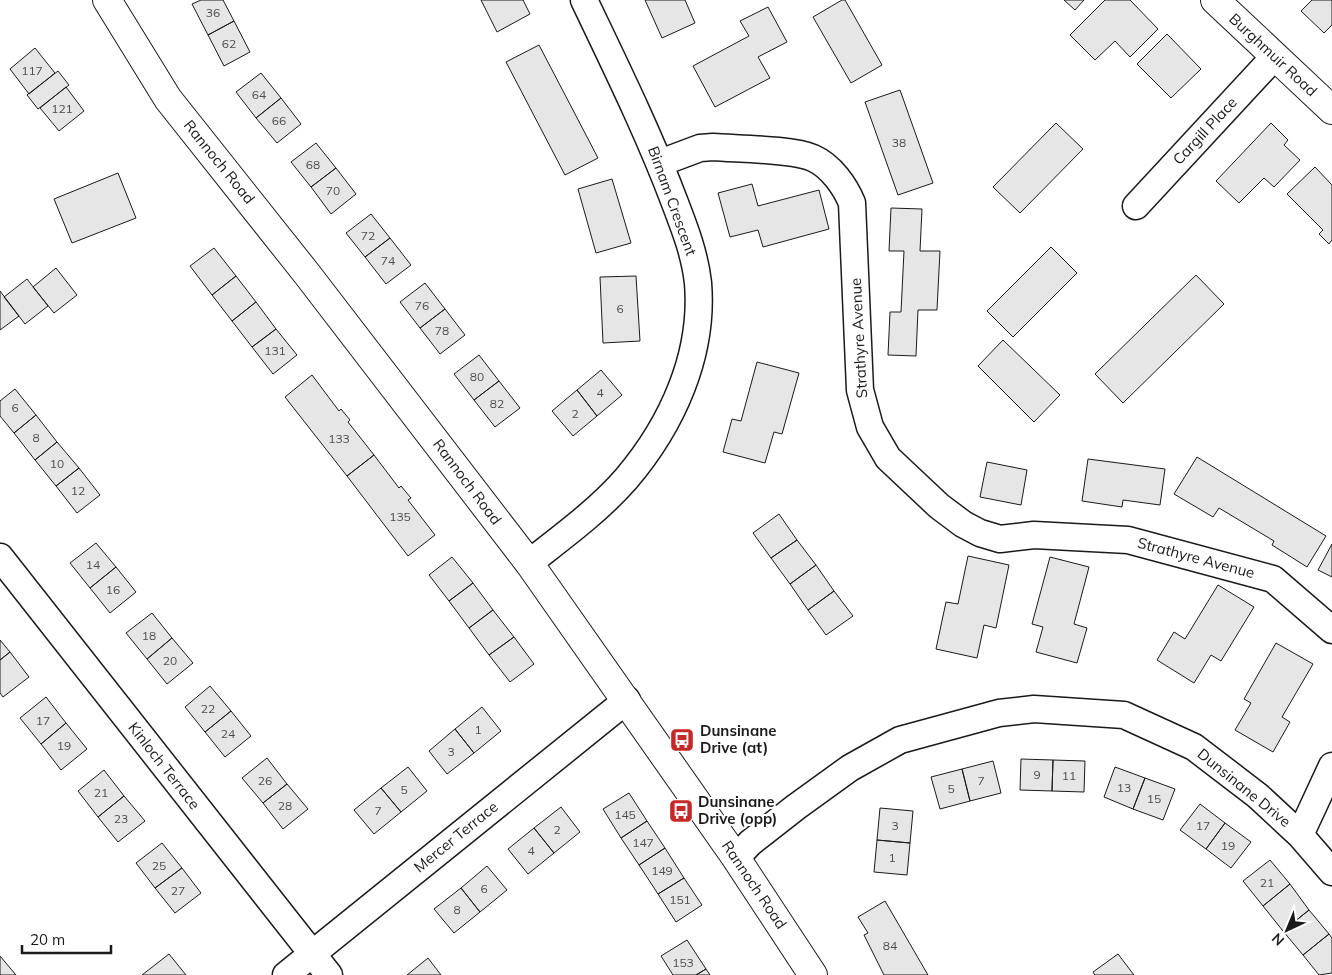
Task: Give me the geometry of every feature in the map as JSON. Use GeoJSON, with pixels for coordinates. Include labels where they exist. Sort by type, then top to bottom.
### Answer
{"type":"FeatureCollection","features":[{"type":"Feature","properties":{"kind":"street","name":"Rannoch Road"},"geometry":{"type":"LineString","coordinates":[[107,0],[168,99],[308,274],[529,563],[627,700],[736,858],[813,975]]}},
{"type":"Feature","properties":{"kind":"street","name":"Birnam Crescent"},"geometry":{"type":"LineString","coordinates":[[529,563],[589,514],[624,481],[655,440],[687,377],[696,334],[698,282],[692,248],[660,163],[584,0]]}},
{"type":"Feature","properties":{"kind":"street","name":"Burghmuir Road"},"geometry":{"type":"LineString","coordinates":[[1227,4],[1275,56],[1332,110]]}},
{"type":"Feature","properties":{"kind":"street","name":"Cargill Place"},"geometry":{"type":"LineString","coordinates":[[1136,206],[1275,56]]}},
{"type":"Feature","properties":{"kind":"street","name":"Strathyre Avenue"},"geometry":{"type":"LineString","coordinates":[[660,163],[700,148],[713,147],[797,154],[812,158],[836,176],[847,190],[852,203],[860,390],[863,409],[878,443],[888,458],[939,506],[963,524],[980,533],[1000,539],[1034,535],[1128,540],[1273,579],[1332,630]]}},
{"type":"Feature","properties":{"kind":"street","name":"Kinloch Terrace"},"geometry":{"type":"LineString","coordinates":[[0,556],[329,975]]}},
{"type":"Feature","properties":{"kind":"street","name":"Mercer Terrace"},"geometry":{"type":"LineString","coordinates":[[286,975],[627,700]]}},
{"type":"Feature","properties":{"kind":"street","name":"Dunsinane Drive"},"geometry":{"type":"LineString","coordinates":[[736,858],[757,837],[834,779],[900,740],[999,713],[1034,709],[1124,715],[1194,747],[1258,796],[1300,835],[1332,872]]}},
{"type":"Feature","properties":{"kind":"street"},"geometry":{"type":"LineString","coordinates":[[1300,835],[1332,766]]}},
{"type":"Feature","properties":{"kind":"building"},"geometry":{"type":"Polygon","coordinates":[[[201,0],[223,0],[234,21],[208,35],[192,4],[201,0]]]}},
{"type":"Feature","properties":{"kind":"building"},"geometry":{"type":"Polygon","coordinates":[[[481,0],[523,0],[530,14],[497,32],[481,0]]]}},
{"type":"Feature","properties":{"kind":"building"},"geometry":{"type":"Polygon","coordinates":[[[645,0],[685,0],[695,23],[662,38],[645,0]]]}},
{"type":"Feature","properties":{"kind":"building"},"geometry":{"type":"Polygon","coordinates":[[[845,0],[882,65],[851,83],[813,17],[845,0]]]}},
{"type":"Feature","properties":{"kind":"building"},"geometry":{"type":"Polygon","coordinates":[[[1064,0],[1084,0],[1075,10],[1064,0]]]}},
{"type":"Feature","properties":{"kind":"building"},"geometry":{"type":"Polygon","coordinates":[[[1105,0],[1130,0],[1158,29],[1130,57],[1115,41],[1095,60],[1070,35],[1105,0]]]}},
{"type":"Feature","properties":{"kind":"building"},"geometry":{"type":"Polygon","coordinates":[[[1312,0],[1332,0],[1332,25],[1324,33],[1301,11],[1312,0]]]}},
{"type":"Feature","properties":{"kind":"building"},"geometry":{"type":"Polygon","coordinates":[[[768,7],[787,42],[758,57],[770,78],[715,107],[693,66],[749,36],[740,21],[768,7]]]}},
{"type":"Feature","properties":{"kind":"building"},"geometry":{"type":"Polygon","coordinates":[[[234,21],[250,52],[224,66],[208,35],[234,21]]]}},
{"type":"Feature","properties":{"kind":"building"},"geometry":{"type":"Polygon","coordinates":[[[1167,34],[1201,69],[1171,98],[1137,64],[1167,34]]]}},
{"type":"Feature","properties":{"kind":"building"},"geometry":{"type":"Polygon","coordinates":[[[539,45],[598,158],[565,175],[506,62],[539,45]]]}},
{"type":"Feature","properties":{"kind":"building"},"geometry":{"type":"Polygon","coordinates":[[[35,48],[55,73],[29,94],[10,69],[35,48]]]}},
{"type":"Feature","properties":{"kind":"building"},"geometry":{"type":"Polygon","coordinates":[[[58,71],[69,85],[38,109],[27,95],[58,71]]]}},
{"type":"Feature","properties":{"kind":"building"},"geometry":{"type":"Polygon","coordinates":[[[261,73],[281,98],[256,118],[236,92],[261,73]]]}},
{"type":"Feature","properties":{"kind":"building"},"geometry":{"type":"Polygon","coordinates":[[[66,87],[84,111],[59,131],[40,108],[66,87]]]}},
{"type":"Feature","properties":{"kind":"building"},"geometry":{"type":"Polygon","coordinates":[[[900,90],[933,183],[898,195],[865,102],[900,90]]]}},
{"type":"Feature","properties":{"kind":"building"},"geometry":{"type":"Polygon","coordinates":[[[281,98],[301,124],[277,143],[256,118],[281,98]]]}},
{"type":"Feature","properties":{"kind":"building"},"geometry":{"type":"Polygon","coordinates":[[[1056,123],[1083,149],[1020,213],[993,187],[1056,123]]]}},
{"type":"Feature","properties":{"kind":"building"},"geometry":{"type":"Polygon","coordinates":[[[1271,123],[1288,140],[1284,145],[1300,160],[1274,187],[1264,178],[1239,203],[1216,181],[1271,123]]]}},
{"type":"Feature","properties":{"kind":"building"},"geometry":{"type":"Polygon","coordinates":[[[316,143],[336,168],[311,187],[291,162],[316,143]]]}},
{"type":"Feature","properties":{"kind":"building"},"geometry":{"type":"Polygon","coordinates":[[[1315,167],[1332,185],[1332,240],[1329,244],[1319,234],[1323,230],[1287,194],[1315,167]]]}},
{"type":"Feature","properties":{"kind":"building"},"geometry":{"type":"Polygon","coordinates":[[[336,168],[356,194],[331,214],[311,187],[336,168]]]}},
{"type":"Feature","properties":{"kind":"building"},"geometry":{"type":"Polygon","coordinates":[[[118,173],[136,218],[72,243],[54,199],[118,173]]]}},
{"type":"Feature","properties":{"kind":"building"},"geometry":{"type":"Polygon","coordinates":[[[612,179],[631,243],[596,253],[578,189],[612,179]]]}},
{"type":"Feature","properties":{"kind":"building"},"geometry":{"type":"Polygon","coordinates":[[[752,184],[758,206],[819,190],[829,229],[763,247],[758,230],[730,237],[718,193],[752,184]]]}},
{"type":"Feature","properties":{"kind":"building"},"geometry":{"type":"Polygon","coordinates":[[[891,208],[922,209],[920,251],[940,251],[937,310],[918,310],[916,356],[888,355],[890,312],[901,312],[904,251],[889,251],[891,208]]]}},
{"type":"Feature","properties":{"kind":"building"},"geometry":{"type":"Polygon","coordinates":[[[371,214],[390,238],[365,257],[346,233],[371,214]]]}},
{"type":"Feature","properties":{"kind":"building"},"geometry":{"type":"Polygon","coordinates":[[[390,238],[411,265],[386,284],[365,257],[390,238]]]}},
{"type":"Feature","properties":{"kind":"building"},"geometry":{"type":"Polygon","coordinates":[[[1051,247],[1077,273],[1013,337],[987,311],[1051,247]]]}},
{"type":"Feature","properties":{"kind":"building"},"geometry":{"type":"Polygon","coordinates":[[[214,248],[236,276],[212,295],[190,266],[214,248]]]}},
{"type":"Feature","properties":{"kind":"building"},"geometry":{"type":"Polygon","coordinates":[[[56,268],[77,295],[54,313],[33,287],[56,268]]]}},
{"type":"Feature","properties":{"kind":"building"},"geometry":{"type":"Polygon","coordinates":[[[1196,275],[1224,304],[1123,403],[1095,374],[1196,275]]]}},
{"type":"Feature","properties":{"kind":"building"},"geometry":{"type":"Polygon","coordinates":[[[236,276],[256,302],[232,321],[212,295],[236,276]]]}},
{"type":"Feature","properties":{"kind":"building"},"geometry":{"type":"Polygon","coordinates":[[[636,276],[640,341],[603,343],[600,277],[636,276]]]}},
{"type":"Feature","properties":{"kind":"building"},"geometry":{"type":"Polygon","coordinates":[[[27,279],[48,306],[25,324],[4,297],[27,279]]]}},
{"type":"Feature","properties":{"kind":"building"},"geometry":{"type":"Polygon","coordinates":[[[425,283],[445,309],[420,328],[400,302],[425,283]]]}},
{"type":"Feature","properties":{"kind":"building"},"geometry":{"type":"Polygon","coordinates":[[[0,291],[19,316],[0,330],[0,291]]]}},
{"type":"Feature","properties":{"kind":"building"},"geometry":{"type":"Polygon","coordinates":[[[256,302],[276,329],[252,347],[232,321],[256,302]]]}},
{"type":"Feature","properties":{"kind":"building"},"geometry":{"type":"Polygon","coordinates":[[[445,309],[465,335],[440,354],[420,328],[445,309]]]}},
{"type":"Feature","properties":{"kind":"building"},"geometry":{"type":"Polygon","coordinates":[[[276,329],[297,355],[273,374],[252,347],[276,329]]]}},
{"type":"Feature","properties":{"kind":"building"},"geometry":{"type":"Polygon","coordinates":[[[1003,340],[1060,395],[1034,422],[978,366],[1003,340]]]}},
{"type":"Feature","properties":{"kind":"building"},"geometry":{"type":"Polygon","coordinates":[[[479,355],[499,381],[474,400],[454,374],[479,355]]]}},
{"type":"Feature","properties":{"kind":"building"},"geometry":{"type":"Polygon","coordinates":[[[757,362],[799,373],[782,434],[774,432],[765,463],[723,452],[732,419],[741,421],[757,362]]]}},
{"type":"Feature","properties":{"kind":"building"},"geometry":{"type":"Polygon","coordinates":[[[601,370],[622,395],[597,416],[577,390],[601,370]]]}},
{"type":"Feature","properties":{"kind":"building"},"geometry":{"type":"Polygon","coordinates":[[[312,375],[339,411],[341,409],[350,420],[348,422],[374,455],[347,476],[285,397],[312,375]]]}},
{"type":"Feature","properties":{"kind":"building"},"geometry":{"type":"Polygon","coordinates":[[[499,381],[520,408],[495,427],[474,400],[499,381]]]}},
{"type":"Feature","properties":{"kind":"building"},"geometry":{"type":"Polygon","coordinates":[[[15,389],[36,415],[14,433],[0,416],[0,401],[15,389]]]}},
{"type":"Feature","properties":{"kind":"building"},"geometry":{"type":"Polygon","coordinates":[[[577,390],[597,416],[573,436],[552,411],[577,390]]]}},
{"type":"Feature","properties":{"kind":"building"},"geometry":{"type":"Polygon","coordinates":[[[36,415],[57,442],[35,460],[14,433],[36,415]]]}},
{"type":"Feature","properties":{"kind":"building"},"geometry":{"type":"Polygon","coordinates":[[[57,442],[79,468],[56,486],[35,460],[57,442]]]}},
{"type":"Feature","properties":{"kind":"building"},"geometry":{"type":"Polygon","coordinates":[[[374,455],[399,488],[401,486],[411,498],[408,500],[435,535],[408,556],[347,476],[374,455]]]}},
{"type":"Feature","properties":{"kind":"building"},"geometry":{"type":"Polygon","coordinates":[[[1197,457],[1326,536],[1307,567],[1272,545],[1274,541],[1219,508],[1213,517],[1174,494],[1197,457]]]}},
{"type":"Feature","properties":{"kind":"building"},"geometry":{"type":"Polygon","coordinates":[[[1088,459],[1165,469],[1160,505],[1123,500],[1122,507],[1082,501],[1088,459]]]}},
{"type":"Feature","properties":{"kind":"building"},"geometry":{"type":"Polygon","coordinates":[[[987,462],[1027,470],[1021,505],[980,497],[987,462]]]}},
{"type":"Feature","properties":{"kind":"building"},"geometry":{"type":"Polygon","coordinates":[[[79,468],[100,495],[77,513],[56,486],[79,468]]]}},
{"type":"Feature","properties":{"kind":"building"},"geometry":{"type":"Polygon","coordinates":[[[779,514],[797,540],[771,558],[753,533],[779,514]]]}},
{"type":"Feature","properties":{"kind":"building"},"geometry":{"type":"Polygon","coordinates":[[[797,540],[816,565],[790,584],[771,558],[797,540]]]}},
{"type":"Feature","properties":{"kind":"building"},"geometry":{"type":"Polygon","coordinates":[[[96,543],[116,567],[90,588],[70,563],[96,543]]]}},
{"type":"Feature","properties":{"kind":"building"},"geometry":{"type":"Polygon","coordinates":[[[1332,544],[1332,577],[1318,570],[1332,544]]]}},
{"type":"Feature","properties":{"kind":"building"},"geometry":{"type":"Polygon","coordinates":[[[968,556],[1009,565],[996,628],[984,625],[977,658],[936,649],[946,602],[958,604],[968,556]]]}},
{"type":"Feature","properties":{"kind":"building"},"geometry":{"type":"Polygon","coordinates":[[[452,557],[473,583],[449,601],[429,575],[452,557]]]}},
{"type":"Feature","properties":{"kind":"building"},"geometry":{"type":"Polygon","coordinates":[[[1050,557],[1089,567],[1074,624],[1087,628],[1077,663],[1036,652],[1043,627],[1032,624],[1050,557]]]}},
{"type":"Feature","properties":{"kind":"building"},"geometry":{"type":"Polygon","coordinates":[[[816,565],[834,591],[808,610],[790,584],[816,565]]]}},
{"type":"Feature","properties":{"kind":"building"},"geometry":{"type":"Polygon","coordinates":[[[116,567],[136,592],[110,613],[90,588],[116,567]]]}},
{"type":"Feature","properties":{"kind":"building"},"geometry":{"type":"Polygon","coordinates":[[[473,583],[493,610],[469,628],[449,601],[473,583]]]}},
{"type":"Feature","properties":{"kind":"building"},"geometry":{"type":"Polygon","coordinates":[[[1218,585],[1254,607],[1221,661],[1211,655],[1194,683],[1157,660],[1174,632],[1185,639],[1218,585]]]}},
{"type":"Feature","properties":{"kind":"building"},"geometry":{"type":"Polygon","coordinates":[[[834,591],[853,616],[826,635],[808,610],[834,591]]]}},
{"type":"Feature","properties":{"kind":"building"},"geometry":{"type":"Polygon","coordinates":[[[493,610],[514,637],[489,655],[469,628],[493,610]]]}},
{"type":"Feature","properties":{"kind":"building"},"geometry":{"type":"Polygon","coordinates":[[[152,613],[172,638],[147,659],[126,633],[152,613]]]}},
{"type":"Feature","properties":{"kind":"building"},"geometry":{"type":"Polygon","coordinates":[[[514,637],[534,664],[510,682],[489,655],[514,637]]]}},
{"type":"Feature","properties":{"kind":"building"},"geometry":{"type":"Polygon","coordinates":[[[172,638],[193,663],[167,684],[147,659],[172,638]]]}},
{"type":"Feature","properties":{"kind":"building"},"geometry":{"type":"Polygon","coordinates":[[[0,640],[10,652],[0,660],[0,640]]]}},
{"type":"Feature","properties":{"kind":"building"},"geometry":{"type":"Polygon","coordinates":[[[1276,643],[1313,664],[1282,717],[1290,722],[1273,752],[1235,730],[1251,703],[1244,699],[1276,643]]]}},
{"type":"Feature","properties":{"kind":"building"},"geometry":{"type":"Polygon","coordinates":[[[10,652],[29,677],[3,697],[0,693],[0,660],[10,652]]]}},
{"type":"Feature","properties":{"kind":"building"},"geometry":{"type":"Polygon","coordinates":[[[210,686],[231,711],[205,732],[185,707],[210,686]]]}},
{"type":"Feature","properties":{"kind":"building"},"geometry":{"type":"Polygon","coordinates":[[[46,697],[66,723],[41,744],[20,718],[46,697]]]}},
{"type":"Feature","properties":{"kind":"building"},"geometry":{"type":"Polygon","coordinates":[[[482,707],[501,731],[474,753],[455,729],[482,707]]]}},
{"type":"Feature","properties":{"kind":"building"},"geometry":{"type":"Polygon","coordinates":[[[231,711],[251,736],[225,757],[205,732],[231,711]]]}},
{"type":"Feature","properties":{"kind":"building"},"geometry":{"type":"Polygon","coordinates":[[[66,723],[87,749],[61,770],[41,744],[66,723]]]}},
{"type":"Feature","properties":{"kind":"building"},"geometry":{"type":"Polygon","coordinates":[[[455,729],[474,753],[447,774],[429,751],[455,729]]]}},
{"type":"Feature","properties":{"kind":"building"},"geometry":{"type":"Polygon","coordinates":[[[267,758],[287,784],[263,803],[242,778],[267,758]]]}},
{"type":"Feature","properties":{"kind":"building"},"geometry":{"type":"Polygon","coordinates":[[[1021,759],[1053,760],[1052,791],[1020,790],[1021,759]]]}},
{"type":"Feature","properties":{"kind":"building"},"geometry":{"type":"Polygon","coordinates":[[[1053,760],[1085,761],[1084,792],[1052,791],[1053,760]]]}},
{"type":"Feature","properties":{"kind":"building"},"geometry":{"type":"Polygon","coordinates":[[[993,761],[1001,793],[970,801],[962,769],[993,761]]]}},
{"type":"Feature","properties":{"kind":"building"},"geometry":{"type":"Polygon","coordinates":[[[408,767],[427,791],[401,812],[381,788],[408,767]]]}},
{"type":"Feature","properties":{"kind":"building"},"geometry":{"type":"Polygon","coordinates":[[[1115,767],[1145,778],[1133,809],[1104,797],[1115,767]]]}},
{"type":"Feature","properties":{"kind":"building"},"geometry":{"type":"Polygon","coordinates":[[[962,769],[970,801],[940,809],[931,777],[962,769]]]}},
{"type":"Feature","properties":{"kind":"building"},"geometry":{"type":"Polygon","coordinates":[[[104,770],[124,796],[98,817],[78,791],[104,770]]]}},
{"type":"Feature","properties":{"kind":"building"},"geometry":{"type":"Polygon","coordinates":[[[1145,778],[1175,789],[1163,820],[1133,809],[1145,778]]]}},
{"type":"Feature","properties":{"kind":"building"},"geometry":{"type":"Polygon","coordinates":[[[287,784],[308,809],[283,829],[263,803],[287,784]]]}},
{"type":"Feature","properties":{"kind":"building"},"geometry":{"type":"Polygon","coordinates":[[[381,788],[401,812],[374,834],[354,810],[381,788]]]}},
{"type":"Feature","properties":{"kind":"building"},"geometry":{"type":"Polygon","coordinates":[[[629,793],[647,821],[621,838],[603,809],[629,793]]]}},
{"type":"Feature","properties":{"kind":"building"},"geometry":{"type":"Polygon","coordinates":[[[124,796],[145,821],[118,842],[98,817],[124,796]]]}},
{"type":"Feature","properties":{"kind":"building"},"geometry":{"type":"Polygon","coordinates":[[[1200,804],[1225,823],[1206,849],[1180,830],[1200,804]]]}},
{"type":"Feature","properties":{"kind":"building"},"geometry":{"type":"Polygon","coordinates":[[[561,807],[580,832],[554,853],[534,828],[561,807]]]}},
{"type":"Feature","properties":{"kind":"building"},"geometry":{"type":"Polygon","coordinates":[[[880,808],[913,811],[910,843],[877,840],[880,808]]]}},
{"type":"Feature","properties":{"kind":"building"},"geometry":{"type":"Polygon","coordinates":[[[647,821],[665,848],[639,865],[621,838],[647,821]]]}},
{"type":"Feature","properties":{"kind":"building"},"geometry":{"type":"Polygon","coordinates":[[[1225,823],[1251,842],[1231,868],[1206,849],[1225,823]]]}},
{"type":"Feature","properties":{"kind":"building"},"geometry":{"type":"Polygon","coordinates":[[[534,828],[554,853],[528,874],[508,849],[534,828]]]}},
{"type":"Feature","properties":{"kind":"building"},"geometry":{"type":"Polygon","coordinates":[[[877,840],[910,843],[907,875],[874,872],[877,840]]]}},
{"type":"Feature","properties":{"kind":"building"},"geometry":{"type":"Polygon","coordinates":[[[162,843],[182,868],[155,888],[136,863],[162,843]]]}},
{"type":"Feature","properties":{"kind":"building"},"geometry":{"type":"Polygon","coordinates":[[[665,848],[684,878],[658,894],[639,865],[665,848]]]}},
{"type":"Feature","properties":{"kind":"building"},"geometry":{"type":"Polygon","coordinates":[[[1270,860],[1290,884],[1263,906],[1243,881],[1270,860]]]}},
{"type":"Feature","properties":{"kind":"building"},"geometry":{"type":"Polygon","coordinates":[[[487,866],[507,890],[480,912],[461,888],[487,866]]]}},
{"type":"Feature","properties":{"kind":"building"},"geometry":{"type":"Polygon","coordinates":[[[182,868],[201,893],[175,913],[155,888],[182,868]]]}},
{"type":"Feature","properties":{"kind":"building"},"geometry":{"type":"Polygon","coordinates":[[[684,878],[702,905],[676,922],[658,894],[684,878]]]}},
{"type":"Feature","properties":{"kind":"building"},"geometry":{"type":"Polygon","coordinates":[[[1290,884],[1309,910],[1283,931],[1263,906],[1290,884]]]}},
{"type":"Feature","properties":{"kind":"building"},"geometry":{"type":"Polygon","coordinates":[[[461,888],[480,912],[454,933],[434,909],[461,888]]]}},
{"type":"Feature","properties":{"kind":"building"},"geometry":{"type":"Polygon","coordinates":[[[885,901],[928,975],[884,975],[864,935],[868,933],[858,917],[885,901]]]}},
{"type":"Feature","properties":{"kind":"building"},"geometry":{"type":"Polygon","coordinates":[[[1309,910],[1329,934],[1303,955],[1283,931],[1309,910]]]}},
{"type":"Feature","properties":{"kind":"building"},"geometry":{"type":"Polygon","coordinates":[[[1329,934],[1332,938],[1332,973],[1319,975],[1303,955],[1329,934]]]}},
{"type":"Feature","properties":{"kind":"building"},"geometry":{"type":"Polygon","coordinates":[[[687,940],[706,969],[696,975],[673,975],[661,956],[687,940]]]}},
{"type":"Feature","properties":{"kind":"building"},"geometry":{"type":"Polygon","coordinates":[[[169,954],[186,975],[142,975],[169,954]]]}},
{"type":"Feature","properties":{"kind":"building"},"geometry":{"type":"Polygon","coordinates":[[[1118,954],[1134,975],[1095,975],[1093,972],[1118,954]]]}},
{"type":"Feature","properties":{"kind":"building"},"geometry":{"type":"Polygon","coordinates":[[[0,956],[16,975],[0,975],[0,956]]]}},
{"type":"Feature","properties":{"kind":"building"},"geometry":{"type":"Polygon","coordinates":[[[428,958],[441,975],[407,975],[428,958]]]}},
{"type":"Feature","properties":{"kind":"building"},"geometry":{"type":"Polygon","coordinates":[[[706,969],[710,975],[696,975],[706,969]]]}},
{"type":"Feature","properties":{"kind":"place","name":"Dunsinane Drive (at)"},"geometry":{"type":"Point","coordinates":[682,740]}},
{"type":"Feature","properties":{"kind":"place","name":"Dunsinane Drive (opp)"},"geometry":{"type":"Point","coordinates":[681,811]}}]}
